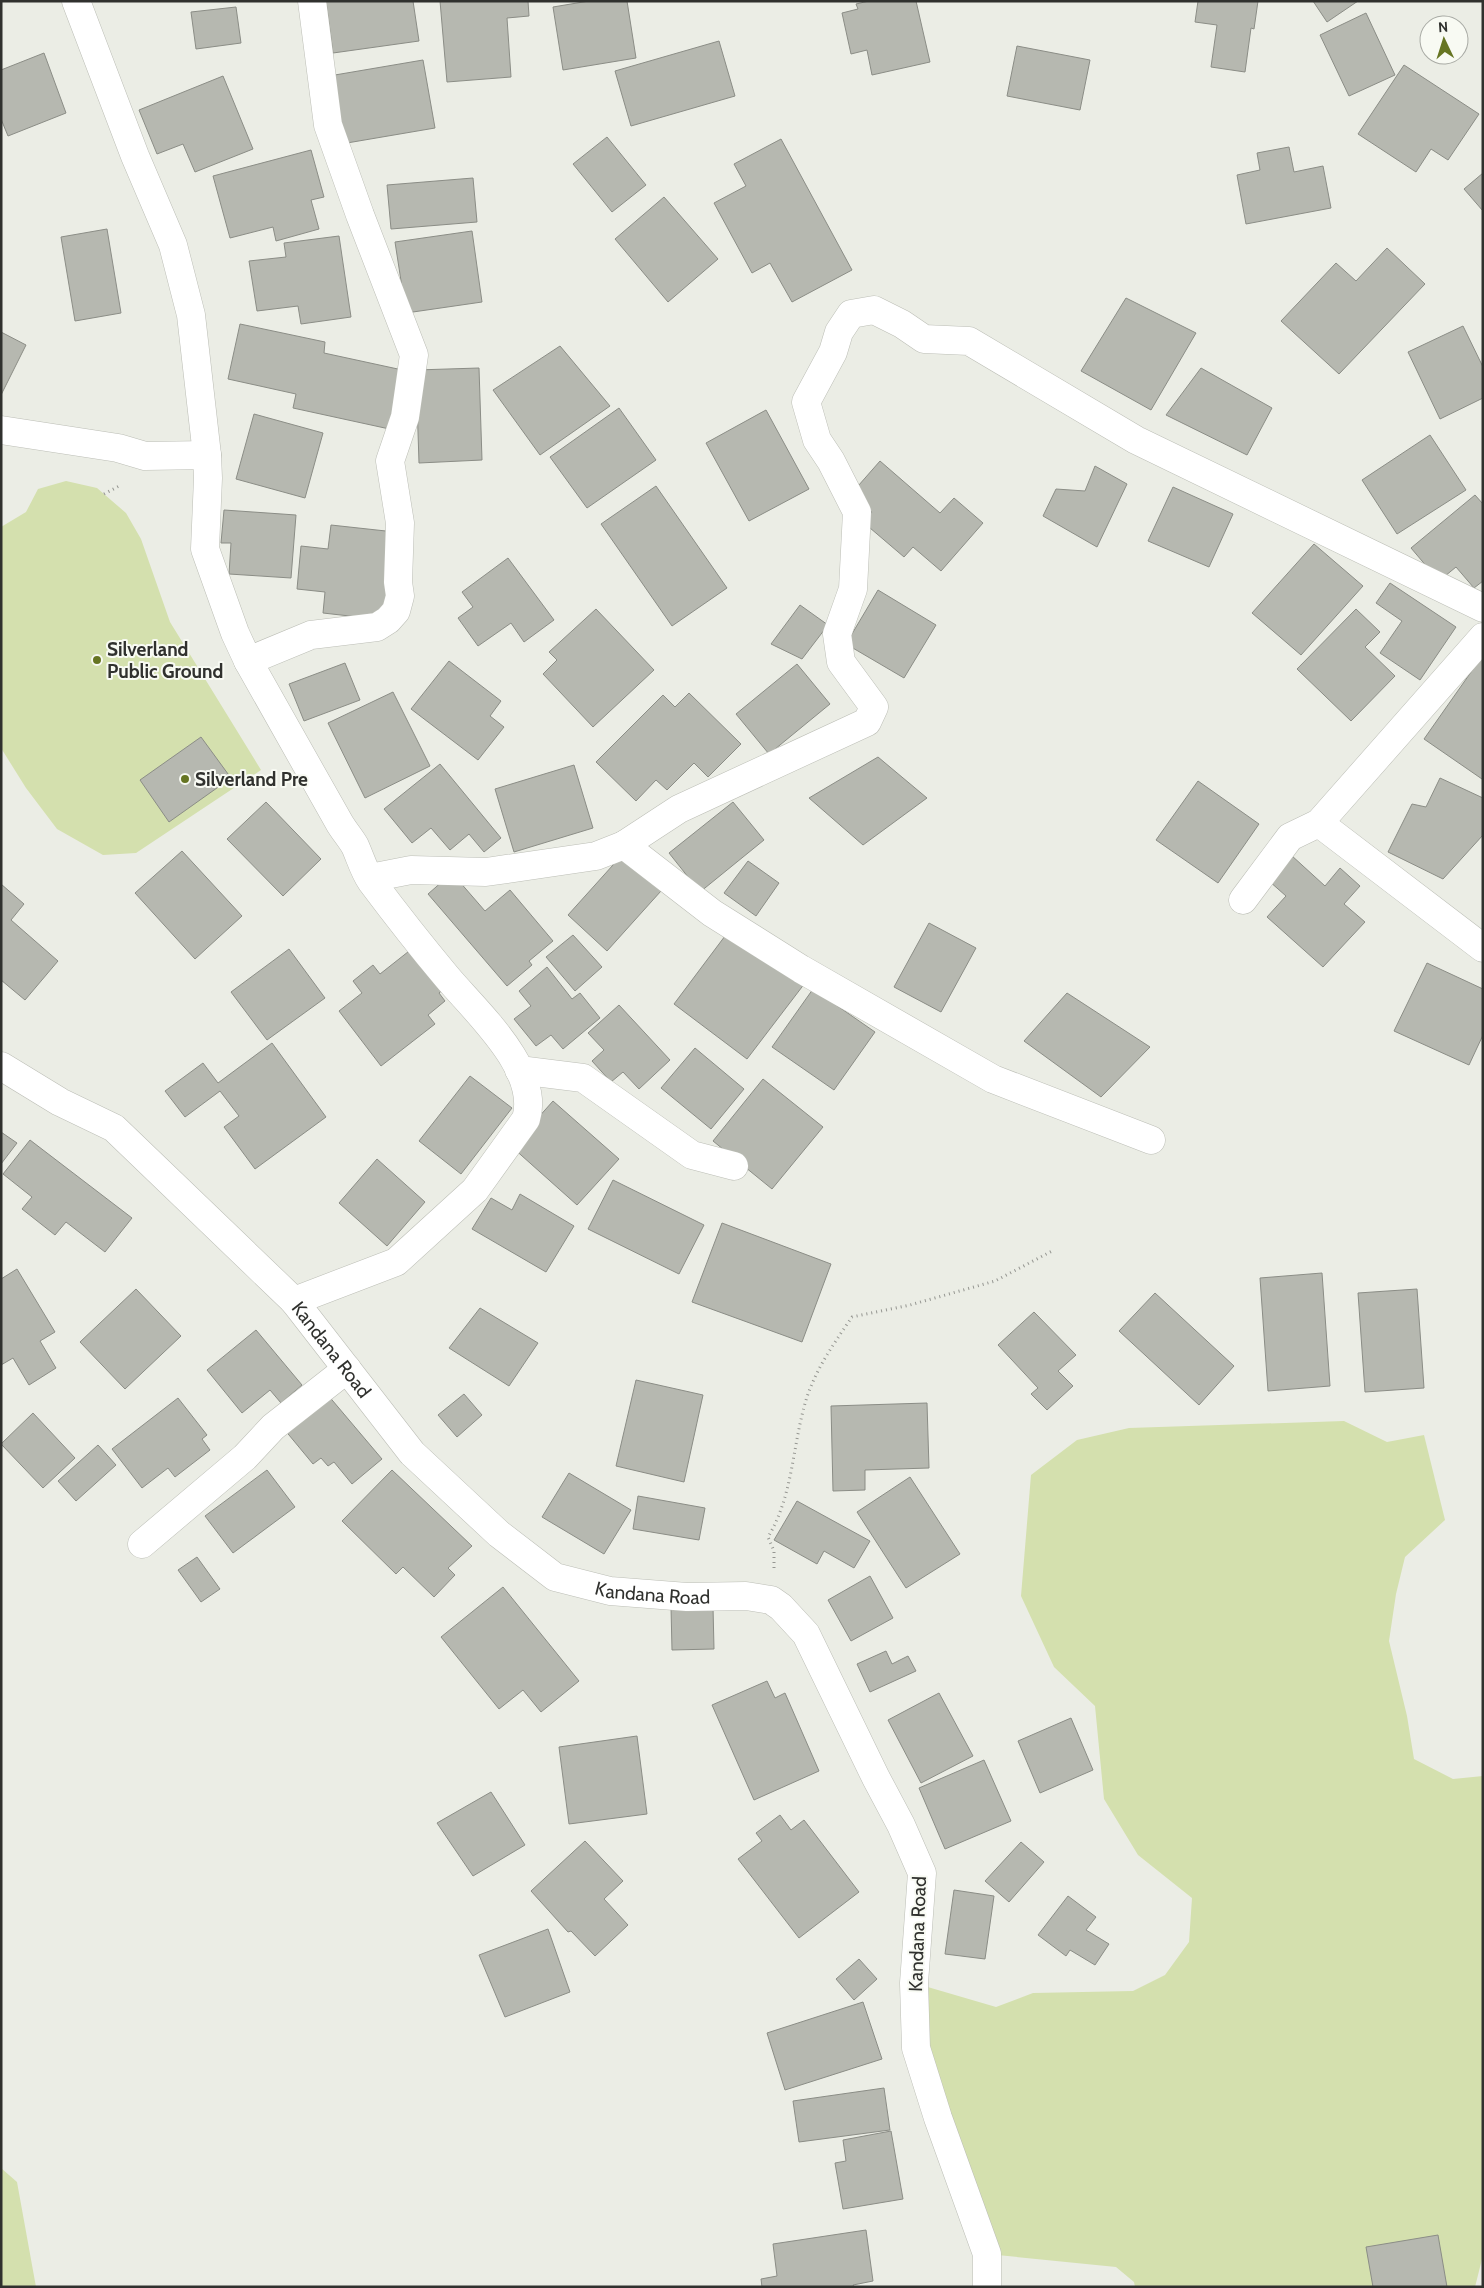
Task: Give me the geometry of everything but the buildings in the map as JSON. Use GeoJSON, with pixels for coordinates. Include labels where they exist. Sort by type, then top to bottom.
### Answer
{"type":"FeatureCollection","features":[{"type":"Feature","properties":{"kind":"street"},"geometry":{"type":"LineString","coordinates":[[76,1],[135,156],[173,245],[191,315],[207,455],[205,549],[235,633],[248,661],[340,824],[354,844],[370,878],[446,976],[504,1043],[519,1070],[527,1093],[529,1108],[526,1119],[475,1190],[396,1262],[294,1302]]}},
{"type":"Feature","properties":{"kind":"street"},"geometry":{"type":"LineString","coordinates":[[248,661],[311,635],[377,627],[388,620],[396,611],[400,596],[398,582],[400,523],[390,460],[405,417],[414,355],[360,215],[328,125],[312,1]]}},
{"type":"Feature","properties":{"kind":"street"},"geometry":{"type":"LineString","coordinates":[[370,878],[411,870],[486,872],[596,856],[624,845],[678,809],[867,722],[874,707],[842,662],[837,634],[853,589],[858,512],[831,461],[817,440],[806,402],[833,352],[839,332],[851,314],[874,310],[902,324],[924,339],[969,341],[1136,440],[1483,608]]}},
{"type":"Feature","properties":{"kind":"street"},"geometry":{"type":"LineString","coordinates":[[1,430],[118,448],[145,456],[207,455]]}},
{"type":"Feature","properties":{"kind":"street"},"geometry":{"type":"LineString","coordinates":[[1243,900],[1290,837],[1319,822],[1483,637]]}},
{"type":"Feature","properties":{"kind":"street"},"geometry":{"type":"LineString","coordinates":[[1319,822],[1483,948]]}},
{"type":"Feature","properties":{"kind":"street"},"geometry":{"type":"LineString","coordinates":[[624,845],[712,912],[801,969],[993,1078],[1150,1140]]}},
{"type":"Feature","properties":{"kind":"street","name":"Kandana Road"},"geometry":{"type":"LineString","coordinates":[[1,1066],[60,1102],[114,1128],[294,1302],[412,1453],[499,1534],[555,1578],[610,1591],[687,1597],[746,1596],[768,1600],[781,1607],[806,1634],[901,1825],[922,1873],[914,1983],[916,2048],[938,2118],[987,2254],[987,2287]]}},
{"type":"Feature","properties":{"kind":"street"},"geometry":{"type":"LineString","coordinates":[[519,1070],[583,1078],[692,1154],[734,1166]]}},
{"type":"Feature","properties":{"kind":"street"},"geometry":{"type":"LineString","coordinates":[[142,1544],[245,1457],[273,1427],[346,1369]]}},
{"type":"Feature","properties":{"kind":"path"},"geometry":{"type":"LineString","coordinates":[[768,1600],[774,1583],[774,1551],[768,1537],[775,1524],[789,1486],[807,1397],[822,1362],[852,1317],[910,1305],[995,1281],[1054,1250]]}},
{"type":"Feature","properties":{"kind":"green space","name":"Silverland Public Ground"},"geometry":{"type":"Polygon","coordinates":[[[66,481],[97,488],[126,513],[141,539],[170,622],[261,770],[136,853],[103,855],[57,829],[26,788],[1,748],[1,527],[26,512],[38,489],[66,481]]]}},
{"type":"Feature","properties":{"kind":"green space"},"geometry":{"type":"Polygon","coordinates":[[[1344,1421],[1387,1442],[1424,1435],[1445,1520],[1405,1557],[1396,1594],[1389,1641],[1407,1716],[1414,1759],[1453,1779],[1483,1776],[1483,2255],[1475,2287],[1135,2287],[1134,2282],[1116,2267],[987,2254],[938,2118],[914,1983],[996,2007],[1033,1993],[1133,1991],[1165,1975],[1189,1942],[1192,1898],[1138,1855],[1104,1799],[1095,1706],[1054,1667],[1021,1596],[1031,1475],[1077,1440],[1129,1428],[1344,1421]]]}},
{"type":"Feature","properties":{"kind":"green space"},"geometry":{"type":"Polygon","coordinates":[[[1,2168],[17,2182],[36,2287],[1,2287],[1,2168]]]}},
{"type":"Feature","properties":{"kind":"place","name":"Silverland Public Ground"},"geometry":{"type":"Point","coordinates":[97,660]}},
{"type":"Feature","properties":{"kind":"place","name":"Silverland Pre"},"geometry":{"type":"Point","coordinates":[185,779]}}]}
